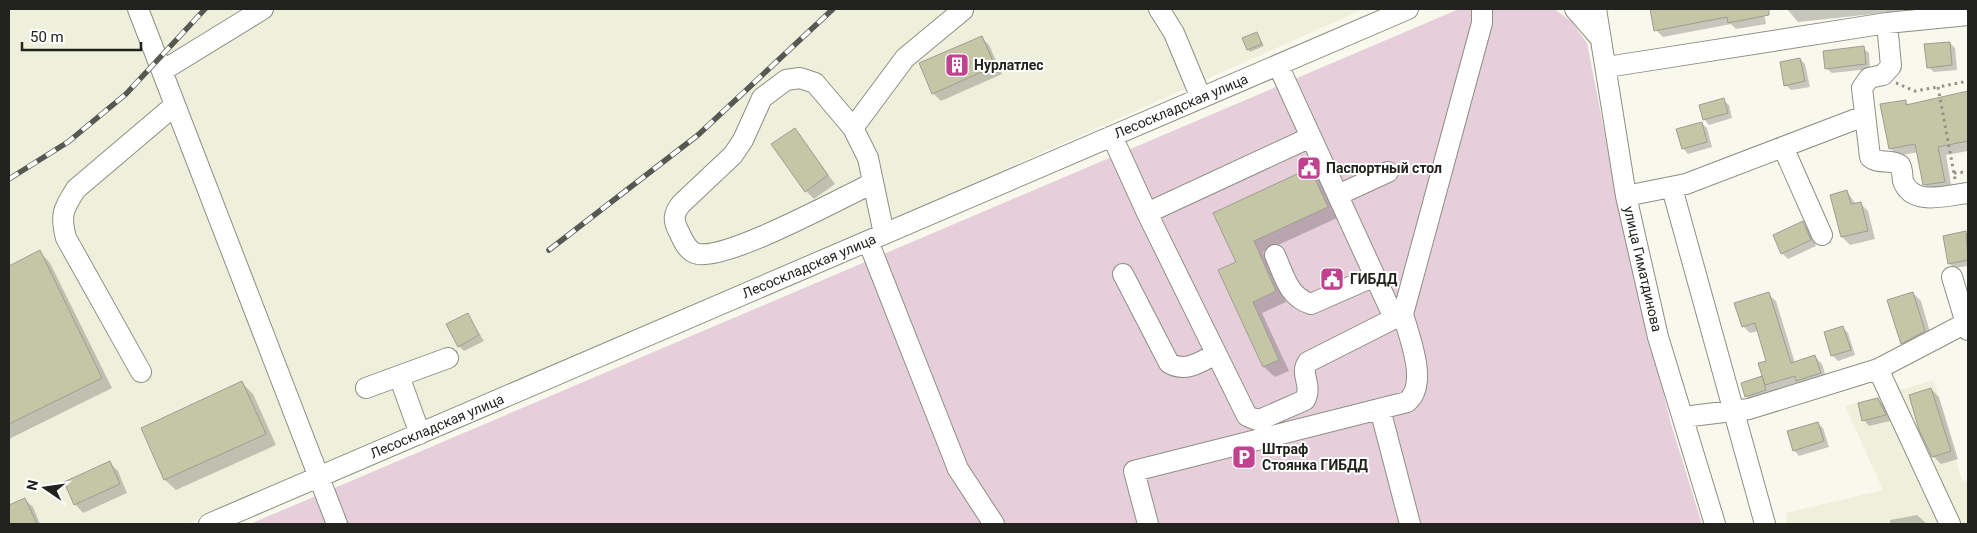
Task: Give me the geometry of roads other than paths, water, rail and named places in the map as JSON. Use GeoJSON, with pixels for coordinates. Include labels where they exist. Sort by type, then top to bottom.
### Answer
{"type":"FeatureCollection","features":[{"type":"Feature","properties":{"kind":"street"},"geometry":{"type":"LineString","coordinates":[[138,9],[337,524]]}},
{"type":"Feature","properties":{"kind":"street"},"geometry":{"type":"LineString","coordinates":[[162,71],[263,9]]}},
{"type":"Feature","properties":{"kind":"street"},"geometry":{"type":"LineString","coordinates":[[1159,9],[1174,33],[1201,98]]}},
{"type":"Feature","properties":{"kind":"street","name":"Лесоскладская улица"},"geometry":{"type":"LineString","coordinates":[[209,524],[1408,9]]}},
{"type":"Feature","properties":{"kind":"street"},"geometry":{"type":"LineString","coordinates":[[1112,136],[1147,213],[1247,416],[1257,420],[1301,403],[1304,400],[1309,387],[1304,372],[1308,362],[1398,316],[1482,24],[1482,9]]}},
{"type":"Feature","properties":{"kind":"street"},"geometry":{"type":"LineString","coordinates":[[1575,9],[1602,41]]}},
{"type":"Feature","properties":{"kind":"street","name":"улица Гиматдинова"},"geometry":{"type":"LineString","coordinates":[[1596,9],[1607,66],[1626,196],[1658,337],[1715,524]]}},
{"type":"Feature","properties":{"kind":"street"},"geometry":{"type":"LineString","coordinates":[[853,128],[905,58],[963,10]]}},
{"type":"Feature","properties":{"kind":"street"},"geometry":{"type":"LineString","coordinates":[[1607,66],[1896,18],[1968,15]]}},
{"type":"Feature","properties":{"kind":"street"},"geometry":{"type":"LineString","coordinates":[[1896,18],[1891,66],[1883,75],[1870,78],[1864,83],[1862,88],[1870,157],[1874,161],[1896,162],[1900,165],[1903,181],[1910,192],[1920,197],[1963,194]]}},
{"type":"Feature","properties":{"kind":"street"},"geometry":{"type":"LineString","coordinates":[[1148,524],[1134,472],[1407,402],[1416,393],[1418,376],[1398,316],[1375,276],[1278,65]]}},
{"type":"Feature","properties":{"kind":"street"},"geometry":{"type":"LineString","coordinates":[[873,183],[744,245],[705,254],[690,250],[676,227],[674,218],[675,211],[733,155],[744,140],[762,98],[786,80],[800,78],[815,83],[853,128],[868,158],[873,183],[876,237],[958,469],[994,524]]}},
{"type":"Feature","properties":{"kind":"street"},"geometry":{"type":"LineString","coordinates":[[141,372],[66,238],[62,222],[64,208],[76,189],[175,105]]}},
{"type":"Feature","properties":{"kind":"street"},"geometry":{"type":"LineString","coordinates":[[1626,196],[1672,188],[1864,116]]}},
{"type":"Feature","properties":{"kind":"street"},"geometry":{"type":"LineString","coordinates":[[1147,213],[1311,137]]}},
{"type":"Feature","properties":{"kind":"street"},"geometry":{"type":"LineString","coordinates":[[1783,147],[1822,235]]}},
{"type":"Feature","properties":{"kind":"street"},"geometry":{"type":"LineString","coordinates":[[1338,195],[1388,172]]}},
{"type":"Feature","properties":{"kind":"street"},"geometry":{"type":"LineString","coordinates":[[1672,188],[1765,524]]}},
{"type":"Feature","properties":{"kind":"street"},"geometry":{"type":"LineString","coordinates":[[1275,255],[1293,294],[1300,301],[1311,304],[1375,276]]}},
{"type":"Feature","properties":{"kind":"street"},"geometry":{"type":"LineString","coordinates":[[1123,274],[1168,363],[1176,368],[1186,369],[1216,354]]}},
{"type":"Feature","properties":{"kind":"street"},"geometry":{"type":"LineString","coordinates":[[1683,417],[1735,412],[1878,369],[1967,326],[1952,277]]}},
{"type":"Feature","properties":{"kind":"street"},"geometry":{"type":"LineString","coordinates":[[366,388],[448,358]]}},
{"type":"Feature","properties":{"kind":"street"},"geometry":{"type":"LineString","coordinates":[[1878,369],[1950,524]]}},
{"type":"Feature","properties":{"kind":"street"},"geometry":{"type":"LineString","coordinates":[[399,376],[420,434]]}},
{"type":"Feature","properties":{"kind":"street"},"geometry":{"type":"LineString","coordinates":[[1380,409],[1410,524]]}},
{"type":"Feature","properties":{"kind":"railway"},"geometry":{"type":"LineString","coordinates":[[9,179],[68,142],[126,94],[205,9]]}},
{"type":"Feature","properties":{"kind":"railway"},"geometry":{"type":"LineString","coordinates":[[549,250],[698,135],[833,9]]}},
{"type":"Feature","properties":{"kind":"place","name":"Нурлатлес"},"geometry":{"type":"Point","coordinates":[957,65]}},
{"type":"Feature","properties":{"kind":"place","name":"Паспортный стол"},"geometry":{"type":"Point","coordinates":[1309,168]}},
{"type":"Feature","properties":{"kind":"place","name":"ГИБДД"},"geometry":{"type":"Point","coordinates":[1332,279]}},
{"type":"Feature","properties":{"kind":"place","name":"Штраф Стоянка ГИБДД"},"geometry":{"type":"Point","coordinates":[1244,457]}}]}
